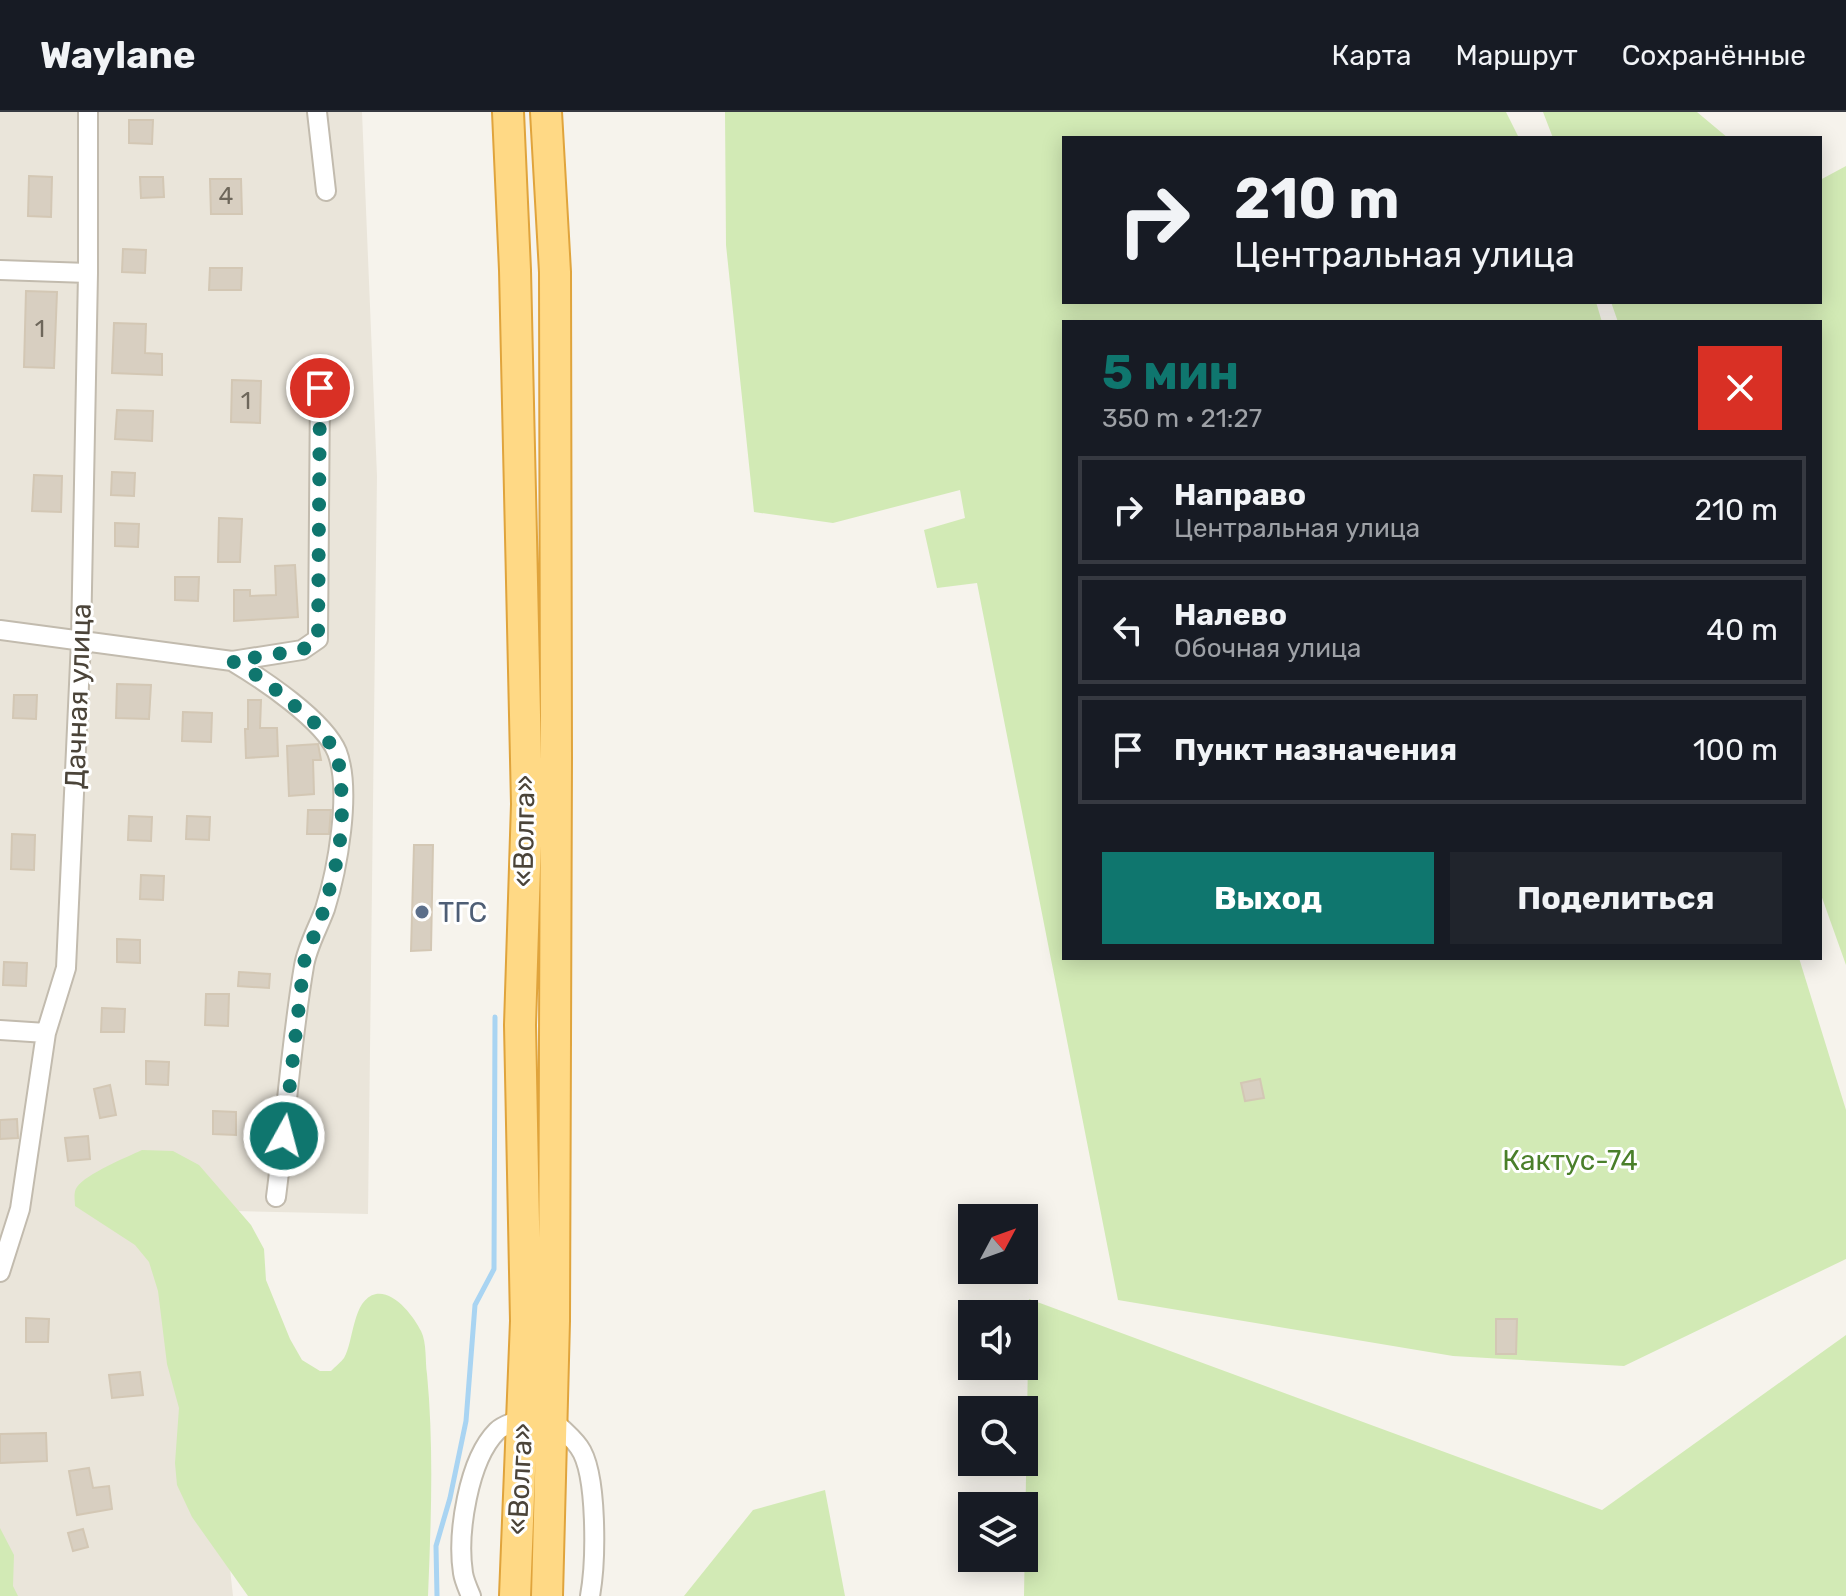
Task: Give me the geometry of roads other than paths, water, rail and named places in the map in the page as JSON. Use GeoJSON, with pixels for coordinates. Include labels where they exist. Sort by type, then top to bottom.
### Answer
{"type":"FeatureCollection","features":[{"type":"Feature","properties":{"kind":"highway","name":"«Волга»"},"geometry":{"type":"LineString","coordinates":[[508,112],[515,270],[527,804],[520,1025],[526,1321],[538,1419],[547,1596]]}},
{"type":"Feature","properties":{"kind":"highway","name":"«Волга»"},"geometry":{"type":"LineString","coordinates":[[515,1596],[515,1550],[538,1419],[556,772],[555,288],[546,112]]}},
{"type":"Feature","properties":{"kind":"street","name":"Дачная улица"},"geometry":{"type":"LineString","coordinates":[[0,1272],[20,1209],[46,1033],[66,968],[81,641],[88,112]]}},
{"type":"Feature","properties":{"kind":"street"},"geometry":{"type":"LineString","coordinates":[[317,112],[326,191]]}},
{"type":"Feature","properties":{"kind":"street"},"geometry":{"type":"LineString","coordinates":[[0,270],[88,273]]}},
{"type":"Feature","properties":{"kind":"street"},"geometry":{"type":"LineString","coordinates":[[0,630],[232,661],[302,650],[318,639],[320,388]]}},
{"type":"Feature","properties":{"kind":"street"},"geometry":{"type":"LineString","coordinates":[[232,661],[263,679],[317,725],[336,752],[341,774],[342,827],[325,907],[304,962],[276,1197]]}},
{"type":"Feature","properties":{"kind":"street"},"geometry":{"type":"LineString","coordinates":[[0,1030],[46,1033]]}},
{"type":"Feature","properties":{"kind":"street"},"geometry":{"type":"LineString","coordinates":[[471,1596],[463,1573],[463,1522],[476,1467],[489,1440],[499,1428],[538,1419],[579,1446],[588,1465],[595,1553],[590,1596]]}},
{"type":"Feature","properties":{"kind":"waterway"},"geometry":{"type":"LineString","coordinates":[[437,1596],[436,1546],[450,1498],[466,1421],[475,1305],[494,1269],[495,1017]]}},
{"type":"Feature","properties":{"kind":"place","name":"ТГС"},"geometry":{"type":"Point","coordinates":[422,912]}},
{"type":"Feature","properties":{"kind":"park label","name":"Кактус-74"},"geometry":{"type":"Point","coordinates":[1570,1160]}}]}
